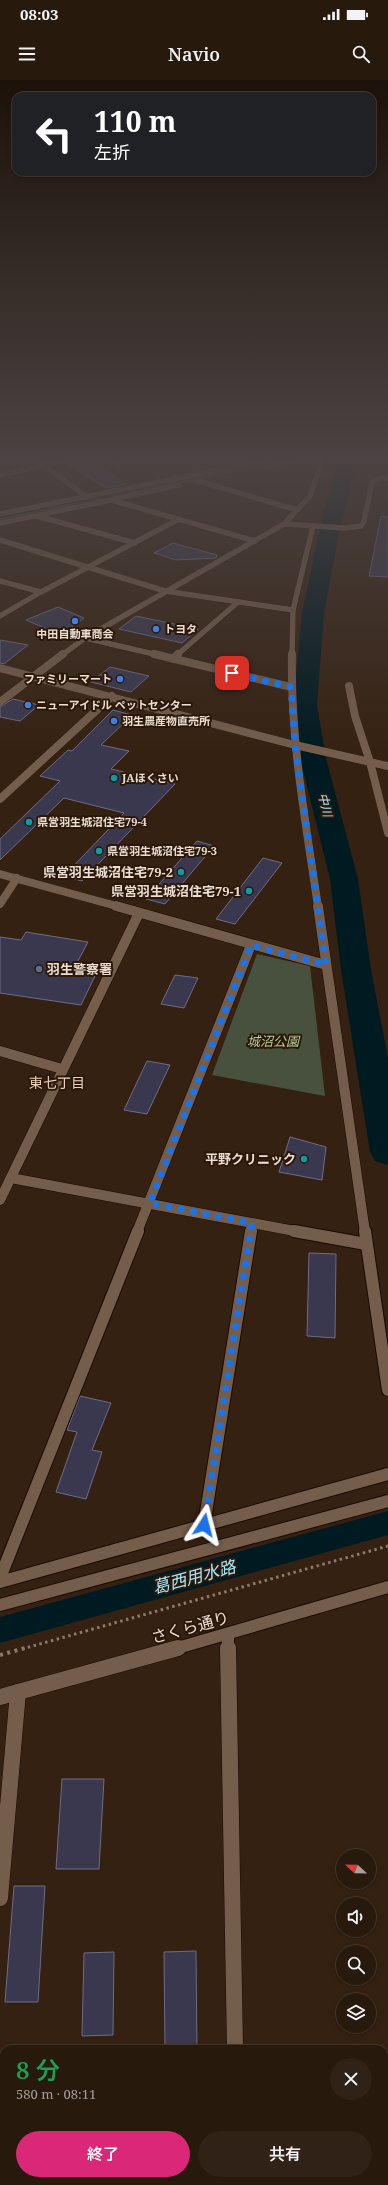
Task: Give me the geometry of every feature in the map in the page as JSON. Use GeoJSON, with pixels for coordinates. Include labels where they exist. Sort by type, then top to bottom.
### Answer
{"type":"FeatureCollection","features":[{"type":"Feature","properties":{"kind":"street"},"geometry":{"type":"LineString","coordinates":[[55,557],[165,591],[293,610]]}},
{"type":"Feature","properties":{"kind":"street"},"geometry":{"type":"LineString","coordinates":[[0,616],[41,592],[110,557]]}},
{"type":"Feature","properties":{"kind":"street"},"geometry":{"type":"LineString","coordinates":[[0,702],[85,638],[226,557]]}},
{"type":"Feature","properties":{"kind":"street"},"geometry":{"type":"LineString","coordinates":[[306,557],[293,610],[291,687],[295,745],[388,1390]]}},
{"type":"Feature","properties":{"kind":"street"},"geometry":{"type":"LineString","coordinates":[[0,581],[41,592]]}},
{"type":"Feature","properties":{"kind":"street"},"geometry":{"type":"LineString","coordinates":[[173,659],[238,602]]}},
{"type":"Feature","properties":{"kind":"street"},"geometry":{"type":"LineString","coordinates":[[85,638],[291,687]]}},
{"type":"Feature","properties":{"kind":"street"},"geometry":{"type":"LineString","coordinates":[[0,668],[295,745],[388,766]]}},
{"type":"Feature","properties":{"kind":"street"},"geometry":{"type":"LineString","coordinates":[[349,686],[355,716],[370,762],[388,833]]}},
{"type":"Feature","properties":{"kind":"street"},"geometry":{"type":"LineString","coordinates":[[0,799],[112,696]]}},
{"type":"Feature","properties":{"kind":"street"},"geometry":{"type":"LineString","coordinates":[[0,874],[326,965]]}},
{"type":"Feature","properties":{"kind":"street"},"geometry":{"type":"LineString","coordinates":[[0,904],[17,878]]}},
{"type":"Feature","properties":{"kind":"street"},"geometry":{"type":"LineString","coordinates":[[0,1200],[62,1069],[139,913]]}},
{"type":"Feature","properties":{"kind":"street"},"geometry":{"type":"LineString","coordinates":[[0,1578],[150,1203],[251,945]]}},
{"type":"Feature","properties":{"kind":"street"},"geometry":{"type":"LineString","coordinates":[[0,1051],[62,1069]]}},
{"type":"Feature","properties":{"kind":"street"},"geometry":{"type":"LineString","coordinates":[[11,1178],[366,1244]]}},
{"type":"Feature","properties":{"kind":"street"},"geometry":{"type":"LineString","coordinates":[[204,1525],[252,1223]]}},
{"type":"Feature","properties":{"kind":"street"},"geometry":{"type":"LineString","coordinates":[[0,1582],[388,1474]]}},
{"type":"Feature","properties":{"kind":"street"},"geometry":{"type":"LineString","coordinates":[[0,1605],[388,1501]]}},
{"type":"Feature","properties":{"kind":"street","name":"さくら通り"},"geometry":{"type":"LineString","coordinates":[[0,1697],[228,1634],[388,1587]]}},
{"type":"Feature","properties":{"kind":"street"},"geometry":{"type":"LineString","coordinates":[[228,1634],[236,2045]]}},
{"type":"Feature","properties":{"kind":"street"},"geometry":{"type":"LineString","coordinates":[[0,1898],[18,1692]]}},
{"type":"Feature","properties":{"kind":"path"},"geometry":{"type":"LineString","coordinates":[[0,1655],[388,1546]]}},
{"type":"Feature","properties":{"kind":"green space","name":"城沼公園"},"geometry":{"type":"Polygon","coordinates":[[[257,954],[310,966],[325,1096],[212,1075],[257,954]]]}},
{"type":"Feature","properties":{"kind":"building"},"geometry":{"type":"Polygon","coordinates":[[[167,557],[216,557],[216,558],[176,560],[167,557]]]}},
{"type":"Feature","properties":{"kind":"building"},"geometry":{"type":"Polygon","coordinates":[[[373,557],[388,557],[388,577],[369,576],[373,557]]]}},
{"type":"Feature","properties":{"kind":"building"},"geometry":{"type":"Polygon","coordinates":[[[58,607],[84,618],[61,635],[26,620],[58,607]]]}},
{"type":"Feature","properties":{"kind":"building"},"geometry":{"type":"Polygon","coordinates":[[[136,616],[198,629],[182,643],[119,629],[136,616]]]}},
{"type":"Feature","properties":{"kind":"building"},"geometry":{"type":"Polygon","coordinates":[[[0,640],[28,645],[4,664],[0,663],[0,640]]]}},
{"type":"Feature","properties":{"kind":"building","name":"ファミリーマート"},"geometry":{"type":"Polygon","coordinates":[[[110,667],[149,676],[131,692],[91,682],[110,667]]]}},
{"type":"Feature","properties":{"kind":"building"},"geometry":{"type":"Polygon","coordinates":[[[13,699],[39,705],[20,721],[0,717],[0,707],[13,699]]]}},
{"type":"Feature","properties":{"kind":"building"},"geometry":{"type":"Polygon","coordinates":[[[113,710],[132,715],[101,745],[129,751],[111,769],[175,784],[82,881],[64,876],[124,813],[64,798],[0,860],[0,839],[60,781],[40,776],[68,750],[72,751],[113,710]]]}},
{"type":"Feature","properties":{"kind":"building","name":"県営羽生城沼住宅79-2"},"geometry":{"type":"Polygon","coordinates":[[[197,841],[214,846],[165,904],[146,899],[197,841]]]}},
{"type":"Feature","properties":{"kind":"building","name":"県営羽生城沼住宅79-1"},"geometry":{"type":"Polygon","coordinates":[[[263,858],[282,863],[235,924],[216,919],[263,858]]]}},
{"type":"Feature","properties":{"kind":"building"},"geometry":{"type":"Polygon","coordinates":[[[26,932],[88,942],[72,972],[95,976],[81,1005],[0,993],[0,937],[21,940],[26,932]]]}},
{"type":"Feature","properties":{"kind":"building"},"geometry":{"type":"Polygon","coordinates":[[[175,975],[198,978],[184,1008],[161,1004],[175,975]]]}},
{"type":"Feature","properties":{"kind":"building"},"geometry":{"type":"Polygon","coordinates":[[[147,1061],[170,1065],[147,1114],[124,1110],[147,1061]]]}},
{"type":"Feature","properties":{"kind":"building","name":"平野クリニック"},"geometry":{"type":"Polygon","coordinates":[[[290,1137],[326,1147],[322,1180],[279,1172],[290,1137]]]}},
{"type":"Feature","properties":{"kind":"building"},"geometry":{"type":"Polygon","coordinates":[[[309,1253],[336,1254],[335,1338],[307,1336],[309,1253]]]}},
{"type":"Feature","properties":{"kind":"building"},"geometry":{"type":"Polygon","coordinates":[[[80,1396],[111,1403],[92,1450],[102,1452],[86,1499],[56,1492],[77,1432],[67,1430],[80,1396]]]}},
{"type":"Feature","properties":{"kind":"building"},"geometry":{"type":"Polygon","coordinates":[[[62,1779],[104,1779],[99,1869],[56,1869],[62,1779]]]}},
{"type":"Feature","properties":{"kind":"building"},"geometry":{"type":"Polygon","coordinates":[[[14,1886],[45,1886],[38,2002],[5,2002],[14,1886]]]}},
{"type":"Feature","properties":{"kind":"building"},"geometry":{"type":"Polygon","coordinates":[[[196,1951],[197,2045],[165,2045],[164,1952],[196,1951]]]}},
{"type":"Feature","properties":{"kind":"building"},"geometry":{"type":"Polygon","coordinates":[[[114,1952],[113,2035],[82,2036],[84,1953],[114,1952]]]}},
{"type":"Feature","properties":{"kind":"waterway","name":"中川"},"geometry":{"type":"LineString","coordinates":[[324,557],[313,613],[305,705],[313,758],[344,879],[356,970],[388,1152]]}},
{"type":"Feature","properties":{"kind":"waterway","name":"葛西用水路"},"geometry":{"type":"LineString","coordinates":[[0,1630],[388,1523]]}},
{"type":"Feature","properties":{"kind":"place","name":"中田自動車商会"},"geometry":{"type":"Point","coordinates":[75,621]}},
{"type":"Feature","properties":{"kind":"place","name":"トヨタ"},"geometry":{"type":"Point","coordinates":[156,629]}},
{"type":"Feature","properties":{"kind":"place","name":"ファミリーマート"},"geometry":{"type":"Point","coordinates":[120,679]}},
{"type":"Feature","properties":{"kind":"place","name":"ニューアイドル ペットセンター"},"geometry":{"type":"Point","coordinates":[28,705]}},
{"type":"Feature","properties":{"kind":"place","name":"羽生農産物直売所"},"geometry":{"type":"Point","coordinates":[114,721]}},
{"type":"Feature","properties":{"kind":"place","name":"JAほくさい"},"geometry":{"type":"Point","coordinates":[114,778]}},
{"type":"Feature","properties":{"kind":"place","name":"県営羽生城沼住宅79-4"},"geometry":{"type":"Point","coordinates":[29,822]}},
{"type":"Feature","properties":{"kind":"place","name":"県営羽生城沼住宅79-3"},"geometry":{"type":"Point","coordinates":[99,851]}},
{"type":"Feature","properties":{"kind":"place","name":"県営羽生城沼住宅79-2"},"geometry":{"type":"Point","coordinates":[181,872]}},
{"type":"Feature","properties":{"kind":"place","name":"県営羽生城沼住宅79-1"},"geometry":{"type":"Point","coordinates":[249,891]}},
{"type":"Feature","properties":{"kind":"place","name":"羽生警察署"},"geometry":{"type":"Point","coordinates":[39,969]}},
{"type":"Feature","properties":{"kind":"place","name":"平野クリニック"},"geometry":{"type":"Point","coordinates":[304,1159]}},
{"type":"Feature","properties":{"kind":"district","name":"東七丁目"},"geometry":{"type":"Point","coordinates":[57,1083]}},
{"type":"Feature","properties":{"kind":"route"},"geometry":{"type":"LineString","coordinates":[[204,1525],[252,1223],[150,1203],[251,945],[326,965],[295,745],[291,687],[232,673]]}}]}
